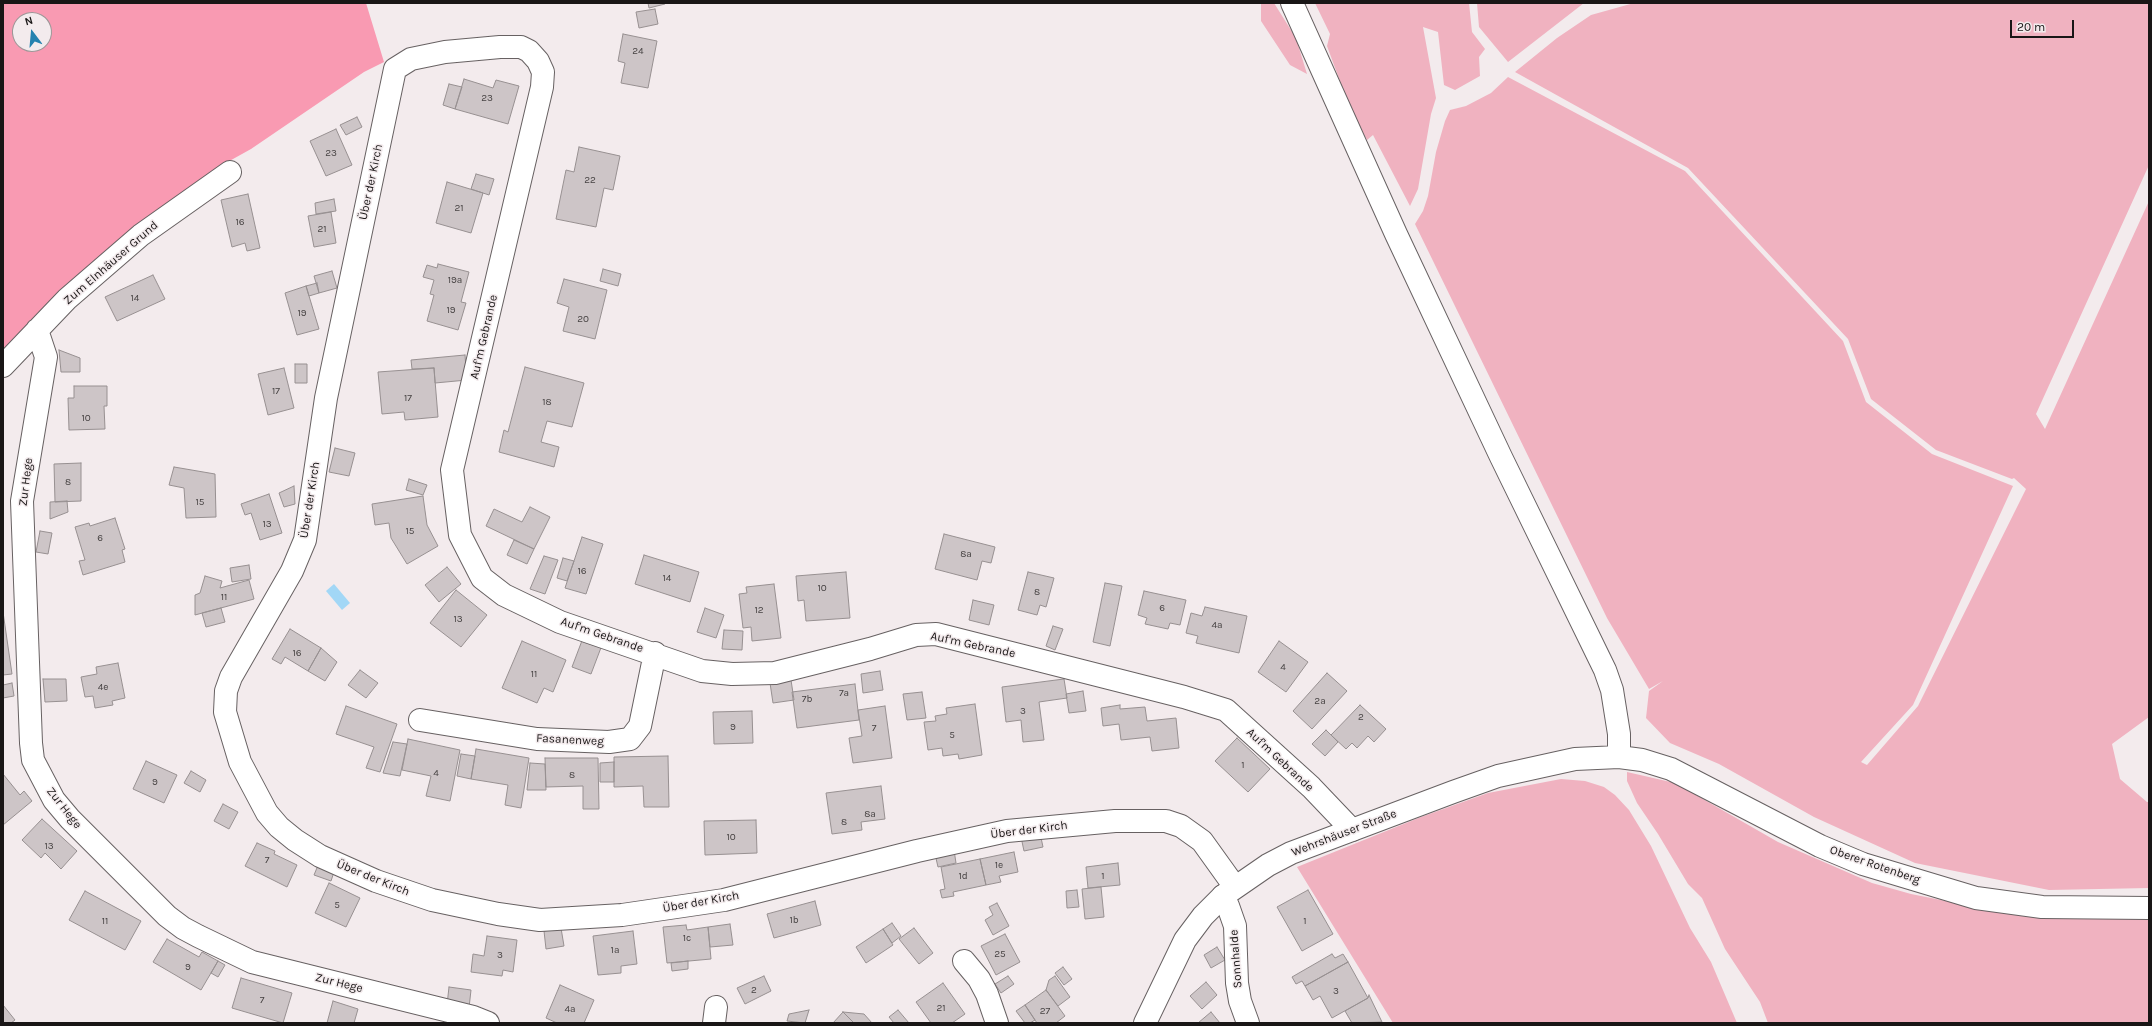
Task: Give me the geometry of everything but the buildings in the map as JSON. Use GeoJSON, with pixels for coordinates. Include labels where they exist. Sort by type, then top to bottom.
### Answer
{"type":"FeatureCollection","features":[{"type":"Feature","properties":{"kind":"street"},"geometry":{"type":"LineString","coordinates":[[1292,3],[1396,234],[1501,457],[1605,670],[1612,690],[1619,734],[1619,756]]}},
{"type":"Feature","properties":{"kind":"street","name":"Auf'm Gebrande"},"geometry":{"type":"LineString","coordinates":[[395,69],[411,59],[445,52],[500,47],[520,47],[529,51],[538,60],[543,72],[542,87],[452,470],[460,535],[482,578],[504,595],[560,622],[702,670],[732,674],[756,675],[797,669],[916,635],[936,634],[1184,697],[1226,710],[1310,787],[1352,830]]}},
{"type":"Feature","properties":{"kind":"street","name":"Über der Kirch"},"geometry":{"type":"LineString","coordinates":[[395,69],[326,398],[305,540],[292,571],[231,677],[226,691],[225,712],[240,762],[267,813],[279,826],[295,840],[320,856],[376,881],[432,900],[498,914],[540,920],[622,915],[724,900],[918,851],[1007,831],[1115,820],[1166,821],[1181,826],[1202,841],[1229,891]]}},
{"type":"Feature","properties":{"kind":"street","name":"Zum Elnhäuser Grund"},"geometry":{"type":"LineString","coordinates":[[3,366],[68,299],[141,235],[230,172]]}},
{"type":"Feature","properties":{"kind":"street","name":"Zur Hege"},"geometry":{"type":"LineString","coordinates":[[38,330],[46,357],[22,501],[31,743],[33,760],[54,800],[70,819],[167,916],[193,934],[252,962],[473,1017],[488,1023]]}},
{"type":"Feature","properties":{"kind":"street","name":"Fasanenweg"},"geometry":{"type":"LineString","coordinates":[[420,720],[537,739],[609,742],[625,740],[633,736],[640,726],[655,653]]}},
{"type":"Feature","properties":{"kind":"street","name":"Wehrshäuser Straße"},"geometry":{"type":"LineString","coordinates":[[1146,1023],[1185,940],[1203,916],[1229,891],[1268,865],[1291,853],[1498,776],[1575,759],[1619,756]]}},
{"type":"Feature","properties":{"kind":"street","name":"Oberer Rotenberg"},"geometry":{"type":"LineString","coordinates":[[1619,756],[1642,760],[1671,769],[1820,846],[1863,864],[1976,898],[2042,906],[2149,908]]}},
{"type":"Feature","properties":{"kind":"street","name":"Sonnhalde"},"geometry":{"type":"LineString","coordinates":[[1229,891],[1228,906],[1235,926],[1237,982],[1240,1001],[1248,1023]]}},
{"type":"Feature","properties":{"kind":"street"},"geometry":{"type":"LineString","coordinates":[[964,961],[979,979],[987,994],[997,1023]]}},
{"type":"Feature","properties":{"kind":"shaded area"},"geometry":{"type":"Polygon","coordinates":[[[3,3],[366,3],[384,62],[364,72],[251,149],[224,164],[3,359],[3,3]]]}},
{"type":"Feature","properties":{"kind":"shaded area"},"geometry":{"type":"Polygon","coordinates":[[[1261,3],[1274,3],[1296,38],[1307,74],[1290,65],[1261,21],[1261,3]]]}},
{"type":"Feature","properties":{"kind":"shaded area"},"geometry":{"type":"Polygon","coordinates":[[[1315,3],[1469,3],[1472,32],[1485,49],[1479,57],[1480,76],[1455,90],[1444,85],[1438,32],[1423,27],[1436,98],[1431,114],[1418,189],[1410,206],[1373,135],[1367,140],[1348,103],[1327,46],[1330,34],[1315,3]]]}},
{"type":"Feature","properties":{"kind":"shaded area"},"geometry":{"type":"Polygon","coordinates":[[[1477,3],[1584,3],[1508,62],[1479,27],[1477,3]]]}},
{"type":"Feature","properties":{"kind":"shaded area"},"geometry":{"type":"Polygon","coordinates":[[[1634,3],[2149,3],[2149,165],[2036,414],[2045,429],[2149,201],[2149,717],[2112,744],[2120,779],[2147,802],[2149,802],[2149,888],[2049,890],[1915,863],[1814,817],[1719,764],[1670,743],[1646,718],[1649,691],[1663,681],[1649,689],[1607,618],[1415,224],[1423,211],[1428,196],[1436,152],[1445,121],[1450,110],[1466,106],[1491,93],[1508,77],[1685,171],[1843,341],[1866,402],[1932,454],[2013,486],[1913,705],[1861,762],[1867,765],[1918,706],[2026,489],[2014,478],[2012,479],[1936,450],[1871,399],[1848,339],[1688,168],[1515,72],[1557,38],[1591,15],[1634,3]]]}},
{"type":"Feature","properties":{"kind":"shaded area"},"geometry":{"type":"Polygon","coordinates":[[[1627,772],[1675,783],[1778,842],[1872,883],[1911,894],[1991,910],[2058,919],[2149,919],[2149,1023],[1768,1023],[1760,1002],[1725,949],[1702,898],[1688,884],[1658,834],[1637,803],[1627,781],[1627,772]]]}},
{"type":"Feature","properties":{"kind":"shaded area"},"geometry":{"type":"Polygon","coordinates":[[[1561,779],[1585,781],[1604,787],[1615,795],[1629,810],[1651,846],[1690,928],[1711,962],[1737,1023],[1393,1023],[1297,867],[1421,817],[1488,793],[1561,779]]]}},
{"type":"Feature","properties":{"kind":"water"},"geometry":{"type":"Polygon","coordinates":[[[334,584],[350,603],[342,610],[326,591],[334,584]]]}}]}
